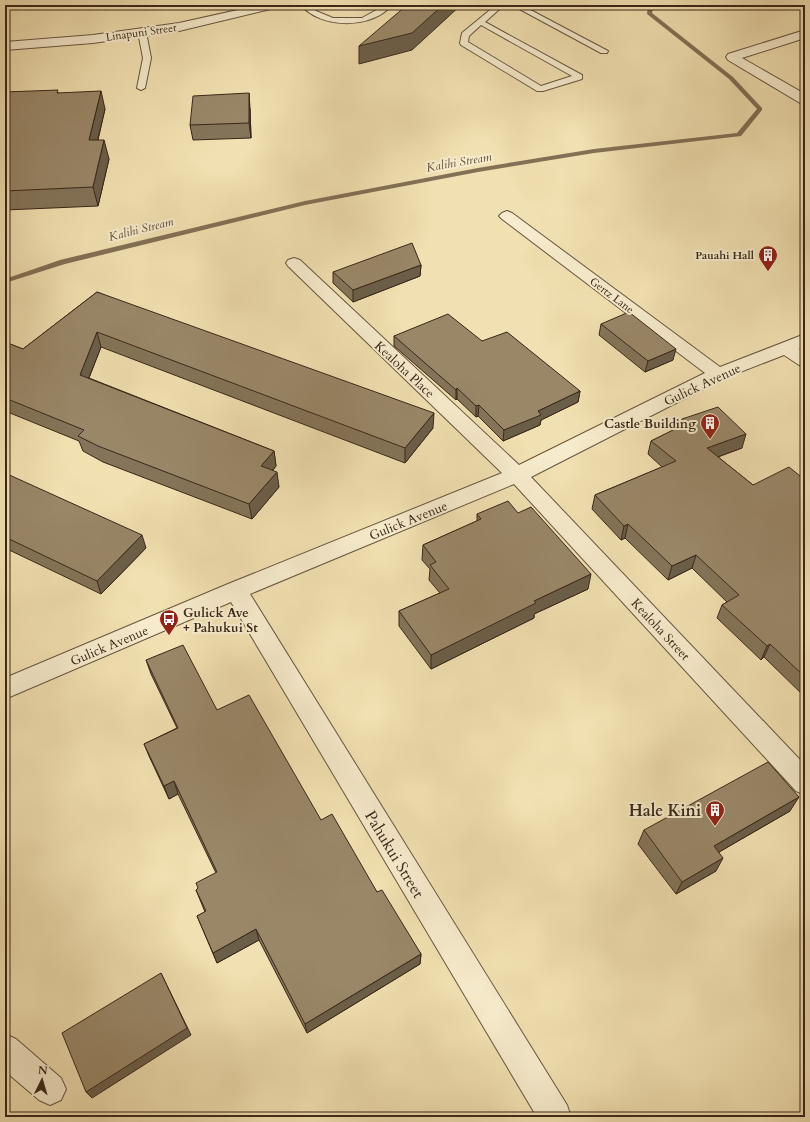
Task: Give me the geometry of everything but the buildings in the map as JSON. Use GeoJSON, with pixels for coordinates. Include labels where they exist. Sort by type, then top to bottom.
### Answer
{"type":"FeatureCollection","features":[{"type":"Feature","properties":{"kind":"street","name":"Linapuni Street"},"geometry":{"type":"LineString","coordinates":[[5,46],[92,39],[179,27],[275,5]]}},
{"type":"Feature","properties":{"kind":"street"},"geometry":{"type":"LineString","coordinates":[[805,34],[732,57],[805,100]]}},
{"type":"Feature","properties":{"kind":"street","name":"Gertz Lane"},"geometry":{"type":"LineString","coordinates":[[507,216],[718,374]]}},
{"type":"Feature","properties":{"kind":"street","name":"Kealoha Place"},"geometry":{"type":"LineString","coordinates":[[294,263],[517,474]]}},
{"type":"Feature","properties":{"kind":"street","name":"Gulick Avenue"},"geometry":{"type":"LineString","coordinates":[[5,689],[236,590],[517,474],[718,374],[786,348],[805,339]]}},
{"type":"Feature","properties":{"kind":"street"},"geometry":{"type":"LineString","coordinates":[[786,348],[805,360]]}},
{"type":"Feature","properties":{"kind":"street","name":"Kealoha Street"},"geometry":{"type":"LineString","coordinates":[[517,474],[805,783]]}},
{"type":"Feature","properties":{"kind":"street","name":"Pahukui Street"},"geometry":{"type":"LineString","coordinates":[[236,590],[554,1117]]}},
{"type":"Feature","properties":{"kind":"street"},"geometry":{"type":"LineString","coordinates":[[5,1050],[50,1090]]}},
{"type":"Feature","properties":{"kind":"lane"},"geometry":{"type":"LineString","coordinates":[[305,5],[312,13],[332,20],[363,20],[384,9],[381,5]]}},
{"type":"Feature","properties":{"kind":"lane"},"geometry":{"type":"LineString","coordinates":[[480,22],[579,77],[540,89],[464,43],[465,35],[480,22],[500,5]]}},
{"type":"Feature","properties":{"kind":"lane"},"geometry":{"type":"LineString","coordinates":[[516,5],[604,51]]}},
{"type":"Feature","properties":{"kind":"lane"},"geometry":{"type":"LineString","coordinates":[[141,88],[147,58],[142,32]]}},
{"type":"Feature","properties":{"kind":"waterway","name":"Kalihi Stream"},"geometry":{"type":"LineString","coordinates":[[5,281],[63,262],[305,203],[478,170],[594,151],[739,135],[760,109],[731,78],[649,13],[651,5]]}},
{"type":"Feature","properties":{"kind":"place","name":"Pauahi Hall"},"geometry":{"type":"Point","coordinates":[768,272]}},
{"type":"Feature","properties":{"kind":"place","name":"Castle Building"},"geometry":{"type":"Point","coordinates":[710,440]}},
{"type":"Feature","properties":{"kind":"place","name":"Gulick Ave + Pahukui St"},"geometry":{"type":"Point","coordinates":[169,636]}},
{"type":"Feature","properties":{"kind":"place","name":"Hale Kini"},"geometry":{"type":"Point","coordinates":[715,827]}}]}
